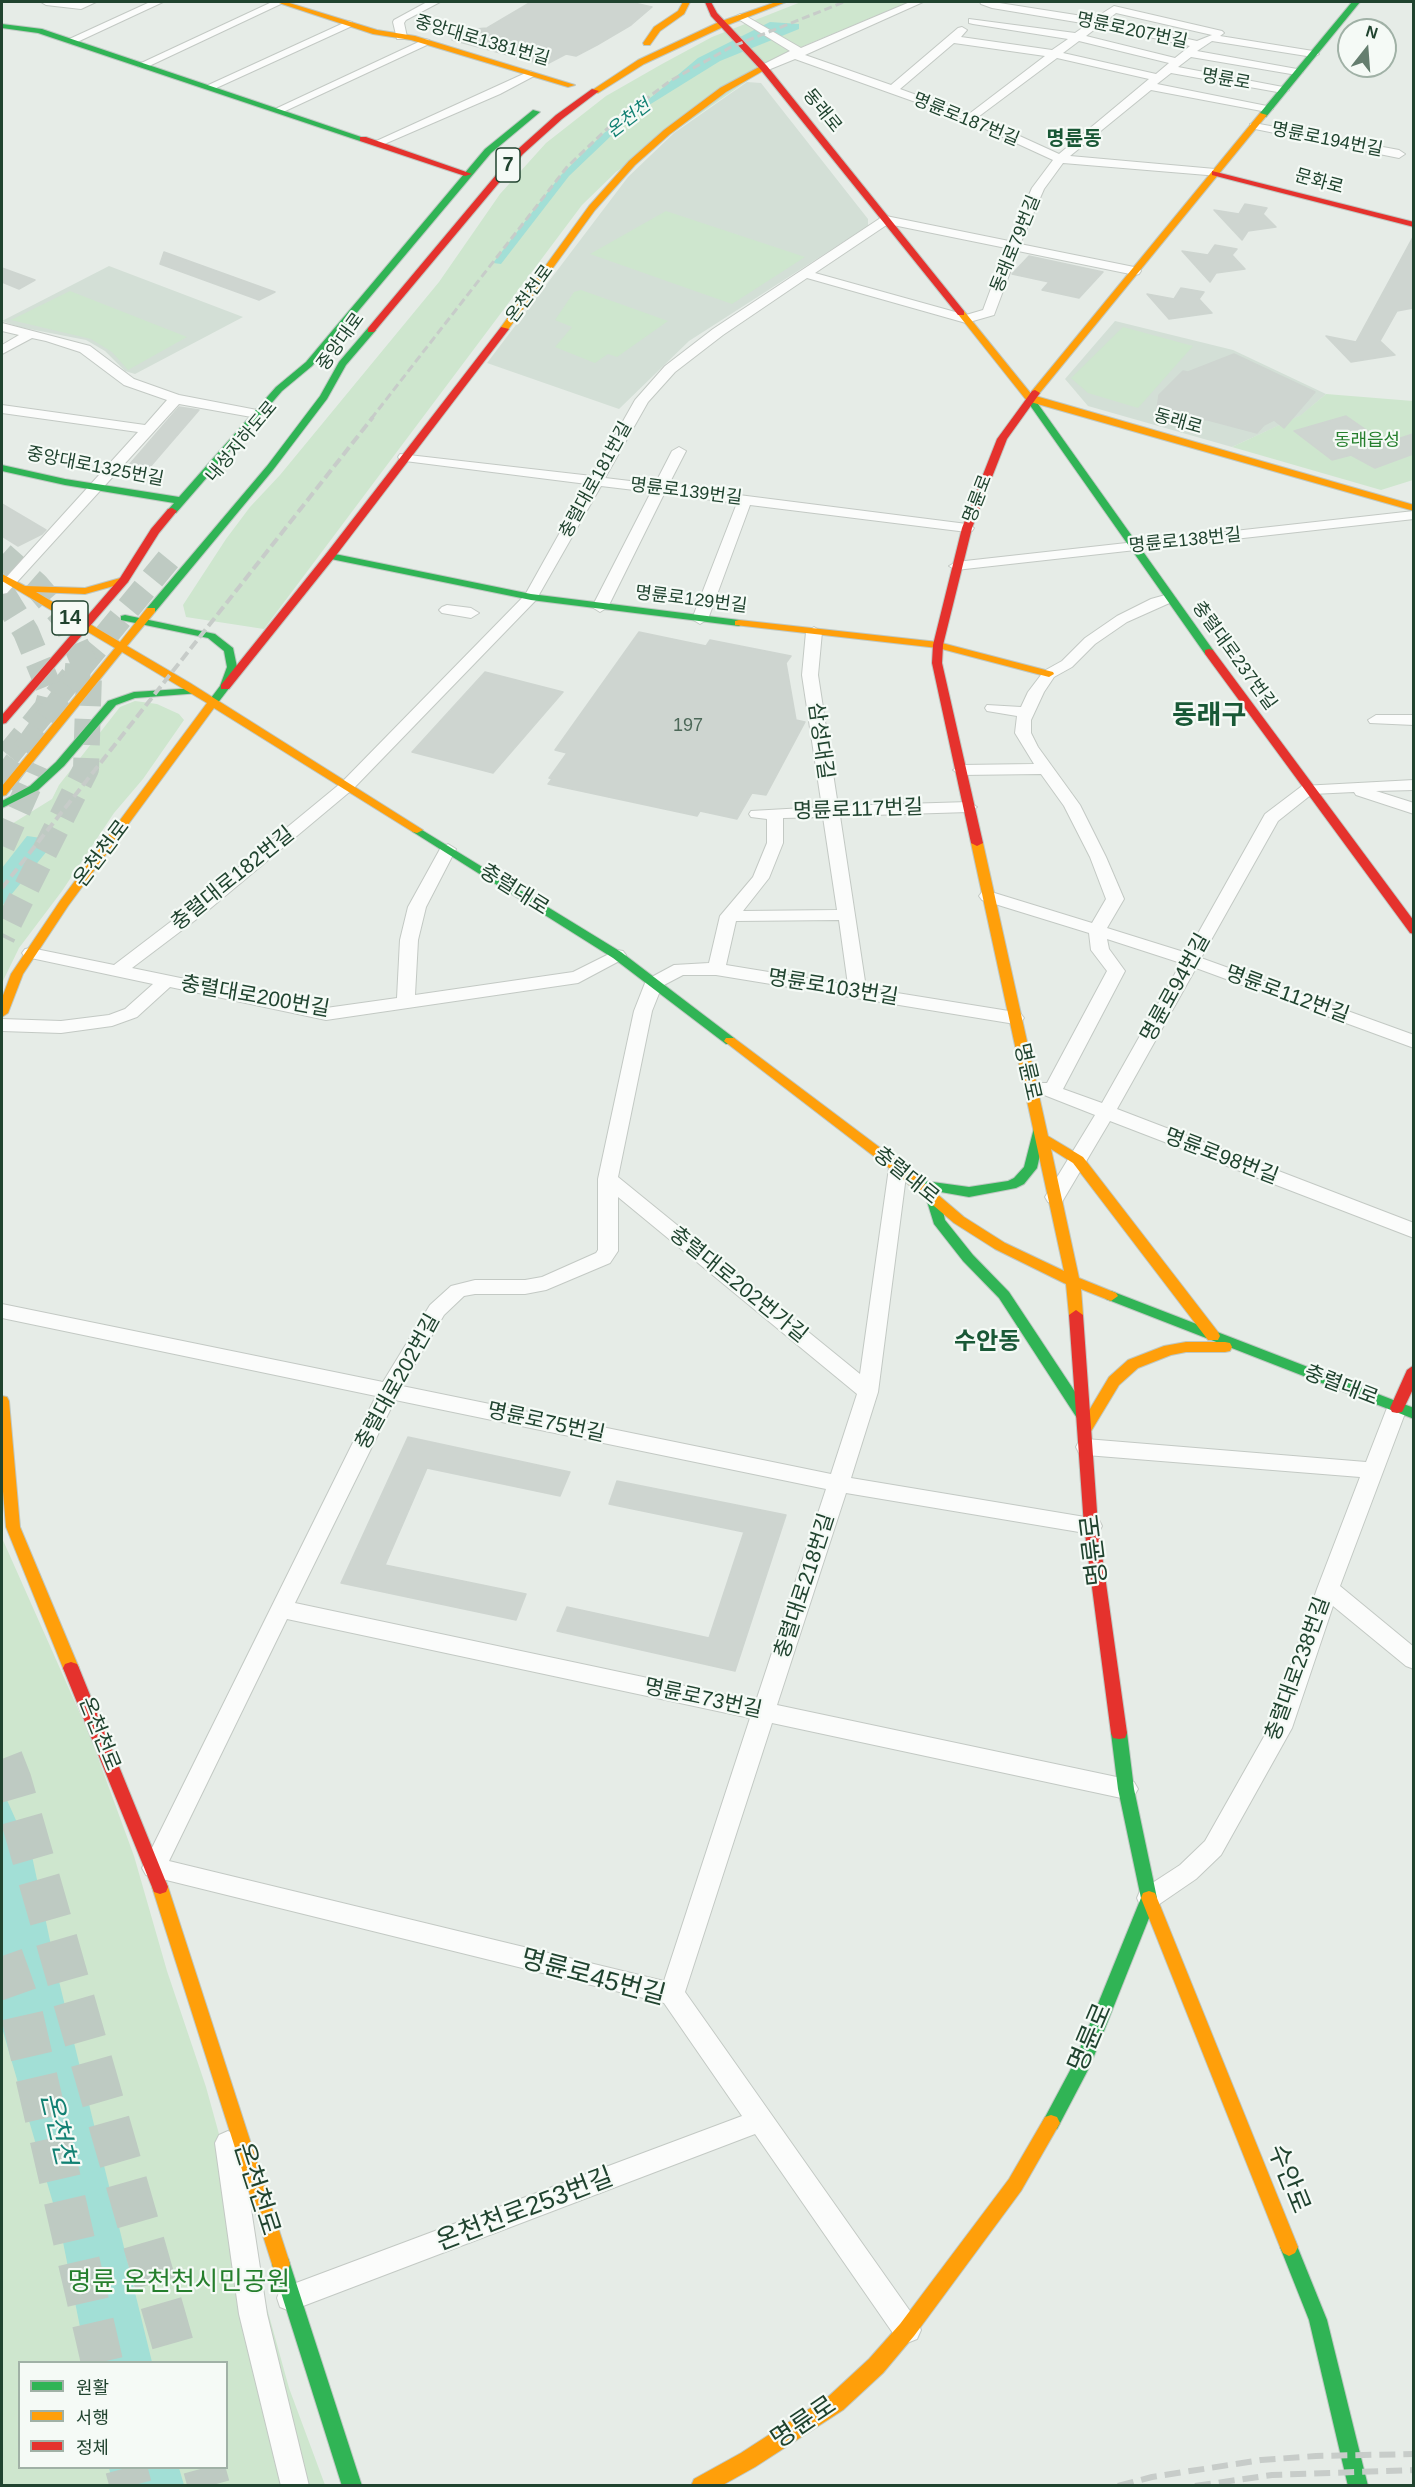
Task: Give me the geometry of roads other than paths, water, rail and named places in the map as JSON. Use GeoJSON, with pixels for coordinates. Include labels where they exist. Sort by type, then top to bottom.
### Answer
{"type":"FeatureCollection","features":[{"type":"Feature","properties":{"kind":"main road","name":"중앙대로1381번길"},"geometry":{"type":"LineString","coordinates":[[280,2],[348,24],[425,42],[530,74],[576,83]]}},
{"type":"Feature","properties":{"kind":"main road","name":"중앙대로"},"geometry":{"type":"LineString","coordinates":[[686,2],[681,12],[657,29],[642,45],[752,2]]}},
{"type":"Feature","properties":{"kind":"main road","name":"중앙대로"},"geometry":{"type":"LineString","coordinates":[[2,793],[120,646],[270,468],[324,398],[342,364],[520,152],[559,117],[594,91],[719,16],[745,21],[782,2]]}},
{"type":"Feature","properties":{"kind":"main road","name":"명륜로"},"geometry":{"type":"LineString","coordinates":[[700,2486],[748,2460],[836,2403],[876,2366],[907,2330],[1015,2185],[1048,2128],[1081,2066],[1149,1898],[1126,1789],[1091,1526],[1073,1281],[937,663],[938,645],[967,528],[1002,439],[1030,399],[1356,2]]}},
{"type":"Feature","properties":{"kind":"main road","name":"동래로"},"geometry":{"type":"LineString","coordinates":[[719,16],[763,66],[1030,399],[1413,508]]}},
{"type":"Feature","properties":{"kind":"main road"},"geometry":{"type":"LineString","coordinates":[[2,26],[39,31],[71,41],[468,174]]}},
{"type":"Feature","properties":{"kind":"main road","name":"온천천로"},"geometry":{"type":"LineString","coordinates":[[2,1013],[17,974],[203,696],[225,687],[330,556],[514,316],[592,208],[632,163],[697,107],[763,66]]}},
{"type":"Feature","properties":{"kind":"main road","name":"중앙대로"},"geometry":{"type":"LineString","coordinates":[[2,721],[12,703],[47,669],[124,580],[156,531],[279,389],[309,364],[488,151],[551,100],[576,83]]}},
{"type":"Feature","properties":{"kind":"main road","name":"문화로"},"geometry":{"type":"LineString","coordinates":[[1215,173],[1413,225]]}},
{"type":"Feature","properties":{"kind":"main road","name":"내성지하도로"},"geometry":{"type":"LineString","coordinates":[[283,405],[309,364]]}},
{"type":"Feature","properties":{"kind":"main road"},"geometry":{"type":"LineString","coordinates":[[311,392],[342,364]]}},
{"type":"Feature","properties":{"kind":"main road","name":"충렬대로237번길"},"geometry":{"type":"LineString","coordinates":[[1030,399],[1169,598],[1413,930]]}},
{"type":"Feature","properties":{"kind":"main road","name":"중앙대로1325번길"},"geometry":{"type":"LineString","coordinates":[[2,468],[182,501]]}},
{"type":"Feature","properties":{"kind":"main road"},"geometry":{"type":"LineString","coordinates":[[150,559],[156,531]]}},
{"type":"Feature","properties":{"kind":"main road"},"geometry":{"type":"LineString","coordinates":[[171,566],[179,564],[200,551]]}},
{"type":"Feature","properties":{"kind":"main road","name":"명륜로129번길"},"geometry":{"type":"LineString","coordinates":[[330,556],[531,597],[700,619],[938,645],[1049,674]]}},
{"type":"Feature","properties":{"kind":"main road"},"geometry":{"type":"LineString","coordinates":[[8,584],[85,591],[124,580]]}},
{"type":"Feature","properties":{"kind":"main road"},"geometry":{"type":"LineString","coordinates":[[8,584],[98,612],[211,636],[230,657],[225,687]]}},
{"type":"Feature","properties":{"kind":"main road","name":"충렬대로"},"geometry":{"type":"LineString","coordinates":[[8,584],[47,604],[203,696],[617,955],[898,1168],[959,1220],[1000,1246],[1073,1281],[1405,1411]]}},
{"type":"Feature","properties":{"kind":"main road"},"geometry":{"type":"LineString","coordinates":[[47,604],[54,632],[47,669]]}},
{"type":"Feature","properties":{"kind":"main road"},"geometry":{"type":"LineString","coordinates":[[12,703],[46,690]]}},
{"type":"Feature","properties":{"kind":"main road"},"geometry":{"type":"LineString","coordinates":[[63,693],[68,700],[68,711]]}},
{"type":"Feature","properties":{"kind":"main road"},"geometry":{"type":"LineString","coordinates":[[2,805],[34,788],[60,764],[112,703],[134,695],[203,696]]}},
{"type":"Feature","properties":{"kind":"main road"},"geometry":{"type":"LineString","coordinates":[[916,1184],[969,1192],[1011,1185],[1030,1168],[1041,1133],[1078,1160],[1213,1336]]}},
{"type":"Feature","properties":{"kind":"main road"},"geometry":{"type":"LineString","coordinates":[[933,1198],[939,1221],[969,1258],[1004,1295],[1085,1431],[1114,1381],[1133,1364],[1186,1347],[1240,1347]]}},
{"type":"Feature","properties":{"kind":"main road"},"geometry":{"type":"LineString","coordinates":[[1405,1411],[1413,1370]]}},
{"type":"Feature","properties":{"kind":"main road","name":"온천천로"},"geometry":{"type":"LineString","coordinates":[[2,1401],[13,1527],[154,1868],[352,2486]]}},
{"type":"Feature","properties":{"kind":"main road","name":"수안로"},"geometry":{"type":"LineString","coordinates":[[1149,1898],[1318,2320],[1358,2486]]}},
{"type":"Feature","properties":{"kind":"street"},"geometry":{"type":"LineString","coordinates":[[46,2],[86,4]]}},
{"type":"Feature","properties":{"kind":"street"},"geometry":{"type":"LineString","coordinates":[[71,41],[158,2]]}},
{"type":"Feature","properties":{"kind":"street"},"geometry":{"type":"LineString","coordinates":[[143,65],[280,2]]}},
{"type":"Feature","properties":{"kind":"street"},"geometry":{"type":"LineString","coordinates":[[401,37],[398,22],[435,2]]}},
{"type":"Feature","properties":{"kind":"street","name":"온천천로"},"geometry":{"type":"LineString","coordinates":[[763,66],[918,2]]}},
{"type":"Feature","properties":{"kind":"street"},"geometry":{"type":"LineString","coordinates":[[891,91],[973,21],[988,3]]}},
{"type":"Feature","properties":{"kind":"street","name":"명륜로207번길"},"geometry":{"type":"LineString","coordinates":[[988,3],[1097,22],[1194,49],[1213,38],[1313,54]]}},
{"type":"Feature","properties":{"kind":"street"},"geometry":{"type":"LineString","coordinates":[[970,118],[1114,9],[1218,33],[1213,38]]}},
{"type":"Feature","properties":{"kind":"street","name":"명륜로187번길"},"geometry":{"type":"LineString","coordinates":[[745,21],[794,52],[891,91],[970,118],[1060,159],[1215,173]]}},
{"type":"Feature","properties":{"kind":"street","name":"명륜로"},"geometry":{"type":"LineString","coordinates":[[973,21],[1077,37],[1174,65],[1283,90]]}},
{"type":"Feature","properties":{"kind":"street"},"geometry":{"type":"LineString","coordinates":[[210,87],[348,24]]}},
{"type":"Feature","properties":{"kind":"street","name":"명륜로"},"geometry":{"type":"LineString","coordinates":[[952,39],[1055,54],[1153,82],[1268,109]]}},
{"type":"Feature","properties":{"kind":"street"},"geometry":{"type":"LineString","coordinates":[[279,110],[425,42]]}},
{"type":"Feature","properties":{"kind":"street","name":"명륜로"},"geometry":{"type":"LineString","coordinates":[[1194,49],[1298,72]]}},
{"type":"Feature","properties":{"kind":"street","name":"동래로79번길"},"geometry":{"type":"LineString","coordinates":[[966,319],[989,312],[1013,246],[1038,188],[1060,159],[1194,49]]}},
{"type":"Feature","properties":{"kind":"street"},"geometry":{"type":"LineString","coordinates":[[378,143],[496,92],[530,74]]}},
{"type":"Feature","properties":{"kind":"street","name":"명륜로194번길"},"geometry":{"type":"LineString","coordinates":[[1254,126],[1399,154]]}},
{"type":"Feature","properties":{"kind":"street"},"geometry":{"type":"LineString","coordinates":[[886,220],[1135,271]]}},
{"type":"Feature","properties":{"kind":"street","name":"충렬대로181번길"},"geometry":{"type":"LineString","coordinates":[[347,786],[531,597],[642,400],[655,383],[718,332],[886,220]]}},
{"type":"Feature","properties":{"kind":"street"},"geometry":{"type":"LineString","coordinates":[[805,274],[966,319]]}},
{"type":"Feature","properties":{"kind":"street"},"geometry":{"type":"LineString","coordinates":[[2,327],[28,335],[50,338],[85,350],[129,382],[176,399],[257,414]]}},
{"type":"Feature","properties":{"kind":"street"},"geometry":{"type":"LineString","coordinates":[[2,350],[28,335]]}},
{"type":"Feature","properties":{"kind":"street"},"geometry":{"type":"LineString","coordinates":[[8,584],[176,399]]}},
{"type":"Feature","properties":{"kind":"street"},"geometry":{"type":"LineString","coordinates":[[2,409],[147,429]]}},
{"type":"Feature","properties":{"kind":"street"},"geometry":{"type":"LineString","coordinates":[[600,607],[679,451]]}},
{"type":"Feature","properties":{"kind":"street","name":"명륜로139번길"},"geometry":{"type":"LineString","coordinates":[[405,457],[967,528]]}},
{"type":"Feature","properties":{"kind":"street"},"geometry":{"type":"LineString","coordinates":[[700,619],[745,500]]}},
{"type":"Feature","properties":{"kind":"street","name":"명륜로138번길"},"geometry":{"type":"LineString","coordinates":[[956,566],[1413,515]]}},
{"type":"Feature","properties":{"kind":"street"},"geometry":{"type":"LineString","coordinates":[[1052,1091],[1116,971],[1100,950],[1097,930],[1115,899],[1098,857],[1072,805],[1023,732],[1023,720],[1036,692],[1049,674],[1067,664],[1090,641],[1122,619],[1169,598]]}},
{"type":"Feature","properties":{"kind":"street"},"geometry":{"type":"LineString","coordinates":[[447,610],[471,613]]}},
{"type":"Feature","properties":{"kind":"street","name":"삼성대길"},"geometry":{"type":"LineString","coordinates":[[814,632],[810,675],[858,992]]}},
{"type":"Feature","properties":{"kind":"street"},"geometry":{"type":"LineString","coordinates":[[993,708],[1026,712]]}},
{"type":"Feature","properties":{"kind":"street"},"geometry":{"type":"LineString","coordinates":[[1376,720],[1413,720]]}},
{"type":"Feature","properties":{"kind":"street"},"geometry":{"type":"LineString","coordinates":[[961,770],[1046,769]]}},
{"type":"Feature","properties":{"kind":"street"},"geometry":{"type":"LineString","coordinates":[[1308,789],[1413,785]]}},
{"type":"Feature","properties":{"kind":"street","name":"충렬대로182번길"},"geometry":{"type":"LineString","coordinates":[[117,971],[200,908],[347,786]]}},
{"type":"Feature","properties":{"kind":"street"},"geometry":{"type":"LineString","coordinates":[[1348,787],[1413,809]]}},
{"type":"Feature","properties":{"kind":"street","name":"명륜로94번길"},"geometry":{"type":"LineString","coordinates":[[1055,1197],[1106,1112],[1270,818],[1308,789]]}},
{"type":"Feature","properties":{"kind":"street","name":"명륜로117번길"},"geometry":{"type":"LineString","coordinates":[[716,969],[729,916],[761,878],[775,843],[775,813],[969,807]]}},
{"type":"Feature","properties":{"kind":"street"},"geometry":{"type":"LineString","coordinates":[[757,814],[775,813]]}},
{"type":"Feature","properties":{"kind":"street"},"geometry":{"type":"LineString","coordinates":[[406,1004],[409,940],[417,907],[448,849]]}},
{"type":"Feature","properties":{"kind":"street","name":"명륜로112번길"},"geometry":{"type":"LineString","coordinates":[[988,896],[1191,960],[1413,1042]]}},
{"type":"Feature","properties":{"kind":"street"},"geometry":{"type":"LineString","coordinates":[[729,916],[846,915]]}},
{"type":"Feature","properties":{"kind":"street","name":"충렬대로200번길"},"geometry":{"type":"LineString","coordinates":[[31,953],[326,1014],[578,977],[617,955]]}},
{"type":"Feature","properties":{"kind":"street","name":"명륜로103번길"},"geometry":{"type":"LineString","coordinates":[[654,983],[680,969],[716,969],[1015,1018]]}},
{"type":"Feature","properties":{"kind":"street"},"geometry":{"type":"LineString","coordinates":[[2,1025],[62,1027],[112,1020],[131,1013],[167,981]]}},
{"type":"Feature","properties":{"kind":"street","name":"충렬대로202번길"},"geometry":{"type":"LineString","coordinates":[[154,1868],[388,1390],[436,1310],[458,1291],[475,1287],[525,1287],[546,1283],[603,1258],[608,1251],[608,1179],[642,1011],[654,983]]}},
{"type":"Feature","properties":{"kind":"street","name":"명륜로98번길"},"geometry":{"type":"LineString","coordinates":[[1029,1083],[1413,1231]]}},
{"type":"Feature","properties":{"kind":"street","name":"충렬대로218번길"},"geometry":{"type":"LineString","coordinates":[[672,1994],[868,1392],[898,1168]]}},
{"type":"Feature","properties":{"kind":"street","name":"충렬대로202번가길"},"geometry":{"type":"LineString","coordinates":[[608,1179],[868,1392]]}},
{"type":"Feature","properties":{"kind":"street","name":"명륜로75번길"},"geometry":{"type":"LineString","coordinates":[[2,1311],[838,1484],[1091,1526]]}},
{"type":"Feature","properties":{"kind":"street","name":"충렬대로238번길"},"geometry":{"type":"LineString","coordinates":[[1149,1898],[1188,1872],[1213,1848],[1281,1728],[1371,1470],[1405,1411]]}},
{"type":"Feature","properties":{"kind":"street"},"geometry":{"type":"LineString","coordinates":[[1085,1431],[1371,1470]]}},
{"type":"Feature","properties":{"kind":"street"},"geometry":{"type":"LineString","coordinates":[[1328,1589],[1413,1660]]}},
{"type":"Feature","properties":{"kind":"street","name":"명륜로73번길"},"geometry":{"type":"LineString","coordinates":[[281,1609],[1126,1789]]}},
{"type":"Feature","properties":{"kind":"street","name":"명륜로45번길"},"geometry":{"type":"LineString","coordinates":[[154,1868],[672,1994],[907,2330]]}},
{"type":"Feature","properties":{"kind":"street","name":"온천천로"},"geometry":{"type":"LineString","coordinates":[[216,2063],[253,2314],[295,2486]]}},
{"type":"Feature","properties":{"kind":"street","name":"온천천로253번길"},"geometry":{"type":"LineString","coordinates":[[290,2298],[759,2121]]}},
{"type":"Feature","properties":{"kind":"water","name":"온천천"},"geometry":{"type":"Polygon","coordinates":[[[770,22],[799,24],[799,29],[720,61],[633,115],[569,176],[501,264],[493,263],[561,175],[604,133],[698,58],[770,22]]]}},
{"type":"Feature","properties":{"kind":"water"},"geometry":{"type":"Polygon","coordinates":[[[27,836],[56,840],[2,906],[2,868],[27,836]]]}},
{"type":"Feature","properties":{"kind":"water","name":"온천천"},"geometry":{"type":"Polygon","coordinates":[[[2,1789],[32,1856],[56,1969],[152,2361],[87,2361],[60,2227],[2,2028],[2,1789]]]}},
{"type":"Feature","properties":{"kind":"water"},"geometry":{"type":"Polygon","coordinates":[[[109,2469],[179,2469],[184,2485],[113,2485],[109,2469]]]}},
{"type":"Feature","properties":{"kind":"tunnel"},"geometry":{"type":"LineString","coordinates":[[8,755],[176,550]]}},
{"type":"Feature","properties":{"kind":"tunnel"},"geometry":{"type":"LineString","coordinates":[[2,555],[36,585],[65,619],[89,675],[86,769],[2,937]]}},
{"type":"Feature","properties":{"kind":"tunnel"},"geometry":{"type":"LineString","coordinates":[[2,593],[26,632],[51,693],[48,705]]}},
{"type":"Feature","properties":{"kind":"tunnel"},"geometry":{"type":"LineString","coordinates":[[2,783],[77,678],[79,656]]}},
{"type":"Feature","properties":{"kind":"tunnel"},"geometry":{"type":"LineString","coordinates":[[2,846],[38,765]]}},
{"type":"Feature","properties":{"kind":"tunnel"},"geometry":{"type":"LineString","coordinates":[[2,1759],[11,1782],[178,2361]]}},
{"type":"Feature","properties":{"kind":"tunnel"},"geometry":{"type":"LineString","coordinates":[[2,1956],[20,2006],[102,2361]]}},
{"type":"Feature","properties":{"kind":"tunnel"},"geometry":{"type":"LineString","coordinates":[[126,2469],[131,2486]]}},
{"type":"Feature","properties":{"kind":"tunnel"},"geometry":{"type":"LineString","coordinates":[[204,2469],[209,2486]]}},
{"type":"Feature","properties":{"kind":"railway"},"geometry":{"type":"LineString","coordinates":[[371,419],[567,167],[610,126],[670,81],[731,47],[844,2]]}},
{"type":"Feature","properties":{"kind":"railway"},"geometry":{"type":"LineString","coordinates":[[2,888],[373,417]]}},
{"type":"Feature","properties":{"kind":"railway"},"geometry":{"type":"LineString","coordinates":[[1118,2486],[1152,2477],[1261,2460],[1316,2456],[1414,2454]]}},
{"type":"Feature","properties":{"kind":"railway"},"geometry":{"type":"LineString","coordinates":[[1195,2486],[1272,2475],[1414,2470]]}},
{"type":"Feature","properties":{"kind":"district","name":"명륜동"},"geometry":{"type":"Point","coordinates":[1074,139]}},
{"type":"Feature","properties":{"kind":"district","name":"동래구"},"geometry":{"type":"Point","coordinates":[1209,717]}},
{"type":"Feature","properties":{"kind":"district","name":"수안동"},"geometry":{"type":"Point","coordinates":[987,1342]}},
{"type":"Feature","properties":{"kind":"park label","name":"동래읍성"},"geometry":{"type":"Point","coordinates":[1367,441]}},
{"type":"Feature","properties":{"kind":"park label","name":"명륜 온천천시민공원"},"geometry":{"type":"Point","coordinates":[179,2283]}}]}
